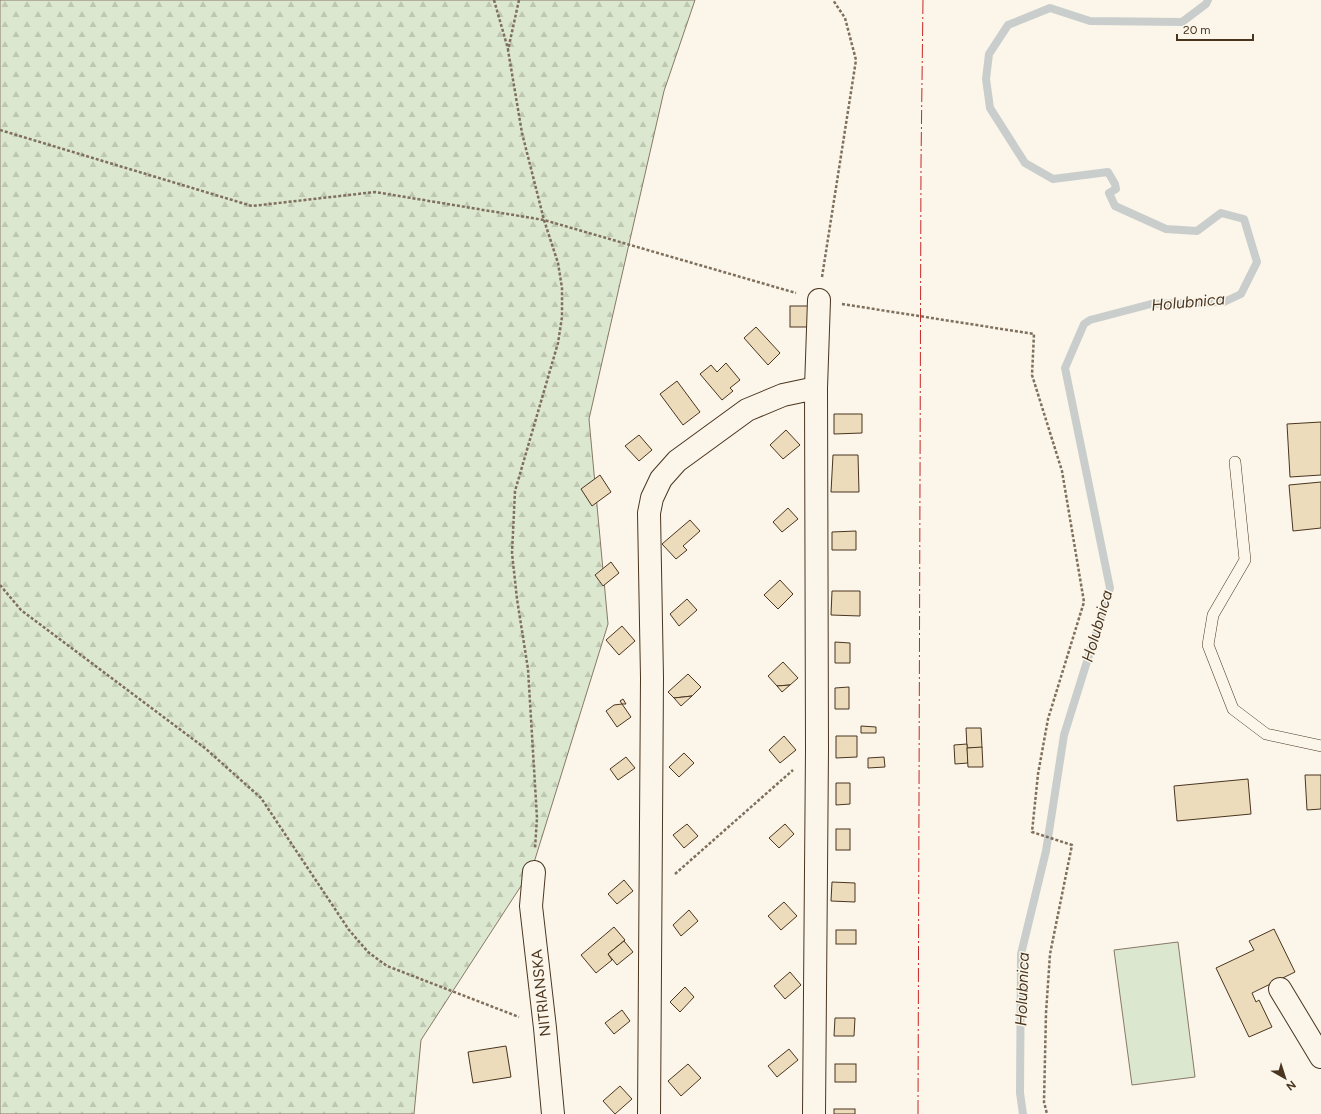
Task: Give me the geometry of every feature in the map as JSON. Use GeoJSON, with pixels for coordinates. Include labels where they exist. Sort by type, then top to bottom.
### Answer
{"type":"FeatureCollection","features":[{"type":"Feature","properties":{"kind":"street"},"geometry":{"type":"LineString","coordinates":[[814,1114],[817,749],[816,388],[819,300]]}},
{"type":"Feature","properties":{"kind":"street"},"geometry":{"type":"LineString","coordinates":[[649,1114],[652,678],[649,513],[652,498],[661,479],[677,461],[746,410],[783,395],[816,388]]}},
{"type":"Feature","properties":{"kind":"street","name":"NITRIANSKA"},"geometry":{"type":"LineString","coordinates":[[534,872],[531,906],[553,1114]]}},
{"type":"Feature","properties":{"kind":"street"},"geometry":{"type":"LineString","coordinates":[[1280,989],[1321,1057]]}},
{"type":"Feature","properties":{"kind":"lane"},"geometry":{"type":"LineString","coordinates":[[1235,462],[1245,560],[1213,614],[1208,646],[1233,709],[1266,734],[1321,746]]}},
{"type":"Feature","properties":{"kind":"path"},"geometry":{"type":"LineString","coordinates":[[494,0],[508,50],[522,133],[544,220],[558,263],[562,288],[562,317],[558,343],[514,491],[512,553],[517,599],[528,668],[537,818],[534,872]]}},
{"type":"Feature","properties":{"kind":"path"},"geometry":{"type":"LineString","coordinates":[[508,50],[519,0]]}},
{"type":"Feature","properties":{"kind":"path"},"geometry":{"type":"LineString","coordinates":[[819,300],[856,60],[844,18],[833,0]]}},
{"type":"Feature","properties":{"kind":"path"},"geometry":{"type":"LineString","coordinates":[[0,130],[252,206],[375,192],[544,220],[819,300],[1034,334],[1032,375],[1062,471],[1084,602],[1048,719],[1038,774],[1032,832],[1072,845],[1050,954],[1046,1013],[1044,1102],[1047,1114]]}},
{"type":"Feature","properties":{"kind":"path"},"geometry":{"type":"LineString","coordinates":[[0,585],[21,610],[206,749],[261,798],[349,930],[368,952],[387,966],[410,976],[545,1028]]}},
{"type":"Feature","properties":{"kind":"path"},"geometry":{"type":"LineString","coordinates":[[651,895],[817,749]]}},
{"type":"Feature","properties":{"kind":"green space"},"geometry":{"type":"Polygon","coordinates":[[[0,0],[695,0],[664,91],[589,419],[608,624],[532,869],[421,1040],[414,1114],[0,1114],[0,0]]]}},
{"type":"Feature","properties":{"kind":"green space"},"geometry":{"type":"Polygon","coordinates":[[[1178,942],[1195,1077],[1132,1085],[1114,950],[1178,942]]]}},
{"type":"Feature","properties":{"kind":"building"},"geometry":{"type":"Polygon","coordinates":[[[790,306],[809,306],[809,327],[790,327],[790,306]]]}},
{"type":"Feature","properties":{"kind":"building"},"geometry":{"type":"Polygon","coordinates":[[[756,327],[780,353],[768,365],[744,338],[756,327]]]}},
{"type":"Feature","properties":{"kind":"building"},"geometry":{"type":"Polygon","coordinates":[[[726,363],[740,380],[730,388],[733,391],[722,400],[700,374],[711,365],[717,372],[726,363]]]}},
{"type":"Feature","properties":{"kind":"building"},"geometry":{"type":"Polygon","coordinates":[[[677,381],[700,412],[683,425],[660,394],[677,381]]]}},
{"type":"Feature","properties":{"kind":"building"},"geometry":{"type":"Polygon","coordinates":[[[834,414],[862,414],[862,433],[834,434],[834,414]]]}},
{"type":"Feature","properties":{"kind":"building"},"geometry":{"type":"Polygon","coordinates":[[[1321,422],[1321,475],[1290,477],[1287,424],[1321,422]]]}},
{"type":"Feature","properties":{"kind":"building"},"geometry":{"type":"Polygon","coordinates":[[[786,430],[800,445],[783,459],[770,445],[786,430]]]}},
{"type":"Feature","properties":{"kind":"building"},"geometry":{"type":"Polygon","coordinates":[[[639,435],[652,450],[639,461],[625,446],[639,435]]]}},
{"type":"Feature","properties":{"kind":"building"},"geometry":{"type":"Polygon","coordinates":[[[833,455],[858,455],[859,492],[831,492],[833,455]]]}},
{"type":"Feature","properties":{"kind":"building"},"geometry":{"type":"Polygon","coordinates":[[[600,475],[611,492],[592,506],[581,489],[600,475]]]}},
{"type":"Feature","properties":{"kind":"building"},"geometry":{"type":"Polygon","coordinates":[[[1321,482],[1321,528],[1293,531],[1289,485],[1321,482]]]}},
{"type":"Feature","properties":{"kind":"building"},"geometry":{"type":"Polygon","coordinates":[[[788,508],[798,519],[782,532],[773,522],[788,508]]]}},
{"type":"Feature","properties":{"kind":"building"},"geometry":{"type":"Polygon","coordinates":[[[690,520],[700,531],[683,546],[687,550],[676,559],[662,544],[690,520]]]}},
{"type":"Feature","properties":{"kind":"building"},"geometry":{"type":"Polygon","coordinates":[[[856,531],[856,550],[832,550],[832,532],[856,531]]]}},
{"type":"Feature","properties":{"kind":"building"},"geometry":{"type":"Polygon","coordinates":[[[611,562],[619,573],[603,586],[595,575],[611,562]]]}},
{"type":"Feature","properties":{"kind":"building"},"geometry":{"type":"Polygon","coordinates":[[[780,580],[793,594],[778,609],[764,595],[780,580]]]}},
{"type":"Feature","properties":{"kind":"building"},"geometry":{"type":"Polygon","coordinates":[[[832,591],[860,591],[860,616],[831,615],[832,591]]]}},
{"type":"Feature","properties":{"kind":"building"},"geometry":{"type":"Polygon","coordinates":[[[687,599],[697,610],[679,626],[670,614],[687,599]]]}},
{"type":"Feature","properties":{"kind":"building"},"geometry":{"type":"Polygon","coordinates":[[[622,626],[635,641],[619,655],[606,640],[622,626]]]}},
{"type":"Feature","properties":{"kind":"building"},"geometry":{"type":"Polygon","coordinates":[[[835,642],[850,643],[850,663],[835,663],[835,642]]]}},
{"type":"Feature","properties":{"kind":"building"},"geometry":{"type":"Polygon","coordinates":[[[783,662],[798,678],[790,685],[777,686],[768,676],[783,662]]]}},
{"type":"Feature","properties":{"kind":"building"},"geometry":{"type":"Polygon","coordinates":[[[688,674],[701,687],[692,696],[674,698],[668,692],[688,674]]]}},
{"type":"Feature","properties":{"kind":"building"},"geometry":{"type":"Polygon","coordinates":[[[790,685],[782,692],[777,686],[790,685]]]}},
{"type":"Feature","properties":{"kind":"building"},"geometry":{"type":"Polygon","coordinates":[[[849,687],[849,709],[835,709],[835,688],[849,687]]]}},
{"type":"Feature","properties":{"kind":"building"},"geometry":{"type":"Polygon","coordinates":[[[692,696],[681,706],[674,698],[692,696]]]}},
{"type":"Feature","properties":{"kind":"building"},"geometry":{"type":"Polygon","coordinates":[[[623,699],[626,704],[622,704],[620,701],[623,699]]]}},
{"type":"Feature","properties":{"kind":"building"},"geometry":{"type":"Polygon","coordinates":[[[622,704],[631,717],[617,727],[606,711],[614,705],[622,704]]]}},
{"type":"Feature","properties":{"kind":"building"},"geometry":{"type":"Polygon","coordinates":[[[861,726],[876,727],[876,733],[861,733],[861,726]]]}},
{"type":"Feature","properties":{"kind":"building"},"geometry":{"type":"Polygon","coordinates":[[[966,728],[981,728],[982,748],[967,748],[966,728]]]}},
{"type":"Feature","properties":{"kind":"building"},"geometry":{"type":"Polygon","coordinates":[[[784,736],[796,750],[780,763],[769,750],[784,736]]]}},
{"type":"Feature","properties":{"kind":"building"},"geometry":{"type":"Polygon","coordinates":[[[836,736],[857,736],[857,757],[836,758],[836,736]]]}},
{"type":"Feature","properties":{"kind":"building"},"geometry":{"type":"Polygon","coordinates":[[[967,744],[968,763],[955,764],[954,745],[967,744]]]}},
{"type":"Feature","properties":{"kind":"building"},"geometry":{"type":"Polygon","coordinates":[[[982,747],[983,767],[968,767],[967,748],[982,747]]]}},
{"type":"Feature","properties":{"kind":"building"},"geometry":{"type":"Polygon","coordinates":[[[684,753],[694,763],[679,777],[669,767],[684,753]]]}},
{"type":"Feature","properties":{"kind":"building"},"geometry":{"type":"Polygon","coordinates":[[[626,757],[635,768],[618,780],[610,769],[626,757]]]}},
{"type":"Feature","properties":{"kind":"building"},"geometry":{"type":"Polygon","coordinates":[[[884,757],[885,767],[868,768],[868,758],[884,757]]]}},
{"type":"Feature","properties":{"kind":"building"},"geometry":{"type":"Polygon","coordinates":[[[1305,775],[1321,775],[1321,809],[1307,810],[1305,775]]]}},
{"type":"Feature","properties":{"kind":"building"},"geometry":{"type":"Polygon","coordinates":[[[1248,779],[1251,814],[1177,821],[1174,786],[1248,779]]]}},
{"type":"Feature","properties":{"kind":"building"},"geometry":{"type":"Polygon","coordinates":[[[836,783],[850,783],[850,804],[836,805],[836,783]]]}},
{"type":"Feature","properties":{"kind":"building"},"geometry":{"type":"Polygon","coordinates":[[[687,824],[698,836],[684,848],[673,835],[687,824]]]}},
{"type":"Feature","properties":{"kind":"building"},"geometry":{"type":"Polygon","coordinates":[[[785,824],[794,834],[779,848],[769,838],[785,824]]]}},
{"type":"Feature","properties":{"kind":"building"},"geometry":{"type":"Polygon","coordinates":[[[836,829],[850,829],[850,850],[836,850],[836,829]]]}},
{"type":"Feature","properties":{"kind":"building"},"geometry":{"type":"Polygon","coordinates":[[[624,880],[633,891],[617,904],[608,894],[624,880]]]}},
{"type":"Feature","properties":{"kind":"building"},"geometry":{"type":"Polygon","coordinates":[[[832,882],[855,883],[855,902],[831,901],[832,882]]]}},
{"type":"Feature","properties":{"kind":"building"},"geometry":{"type":"Polygon","coordinates":[[[784,902],[797,916],[781,930],[768,916],[784,902]]]}},
{"type":"Feature","properties":{"kind":"building"},"geometry":{"type":"Polygon","coordinates":[[[689,910],[698,921],[681,936],[673,925],[689,910]]]}},
{"type":"Feature","properties":{"kind":"building"},"geometry":{"type":"Polygon","coordinates":[[[614,927],[625,940],[608,954],[612,960],[596,973],[581,955],[614,927]]]}},
{"type":"Feature","properties":{"kind":"building"},"geometry":{"type":"Polygon","coordinates":[[[1274,929],[1295,972],[1252,993],[1256,1002],[1259,1000],[1272,1027],[1249,1037],[1216,968],[1254,950],[1249,941],[1274,929]]]}},
{"type":"Feature","properties":{"kind":"building"},"geometry":{"type":"Polygon","coordinates":[[[836,930],[856,930],[856,944],[836,944],[836,930]]]}},
{"type":"Feature","properties":{"kind":"building"},"geometry":{"type":"Polygon","coordinates":[[[624,941],[633,952],[617,965],[608,954],[624,941]]]}},
{"type":"Feature","properties":{"kind":"building"},"geometry":{"type":"Polygon","coordinates":[[[790,972],[801,985],[785,999],[774,986],[790,972]]]}},
{"type":"Feature","properties":{"kind":"building"},"geometry":{"type":"Polygon","coordinates":[[[685,987],[694,997],[680,1012],[670,1002],[685,987]]]}},
{"type":"Feature","properties":{"kind":"building"},"geometry":{"type":"Polygon","coordinates":[[[622,1010],[630,1021],[614,1034],[605,1023],[622,1010]]]}},
{"type":"Feature","properties":{"kind":"building"},"geometry":{"type":"Polygon","coordinates":[[[835,1018],[855,1018],[854,1036],[834,1036],[835,1018]]]}},
{"type":"Feature","properties":{"kind":"building"},"geometry":{"type":"Polygon","coordinates":[[[506,1046],[511,1077],[473,1083],[468,1052],[506,1046]]]}},
{"type":"Feature","properties":{"kind":"building"},"geometry":{"type":"Polygon","coordinates":[[[789,1049],[798,1060],[777,1077],[768,1066],[789,1049]]]}},
{"type":"Feature","properties":{"kind":"building"},"geometry":{"type":"Polygon","coordinates":[[[688,1064],[701,1078],[681,1096],[668,1081],[688,1064]]]}},
{"type":"Feature","properties":{"kind":"building"},"geometry":{"type":"Polygon","coordinates":[[[835,1064],[856,1064],[856,1082],[835,1082],[835,1064]]]}},
{"type":"Feature","properties":{"kind":"building"},"geometry":{"type":"Polygon","coordinates":[[[620,1086],[632,1099],[615,1114],[603,1101],[620,1086]]]}},
{"type":"Feature","properties":{"kind":"building"},"geometry":{"type":"Polygon","coordinates":[[[834,1109],[855,1109],[855,1114],[834,1114],[834,1109]]]}},
{"type":"Feature","properties":{"kind":"waterway","name":"Holubnica"},"geometry":{"type":"LineString","coordinates":[[1023,1114],[1020,1093],[1021,954],[1046,851],[1064,735],[1110,588],[1065,368],[1084,324],[1090,320],[1151,304],[1224,302],[1241,294],[1257,262],[1244,219],[1221,213],[1197,231],[1166,229],[1115,206],[1109,193],[1116,189],[1115,184],[1108,172],[1053,179],[1025,163],[990,108],[986,79],[989,54],[1008,25],[1050,8],[1090,21],[1182,22],[1206,4],[1208,0]]}},
{"type":"Feature","properties":{"kind":"power"},"geometry":{"type":"LineString","coordinates":[[918,1114],[921,163],[923,0]]}}]}
